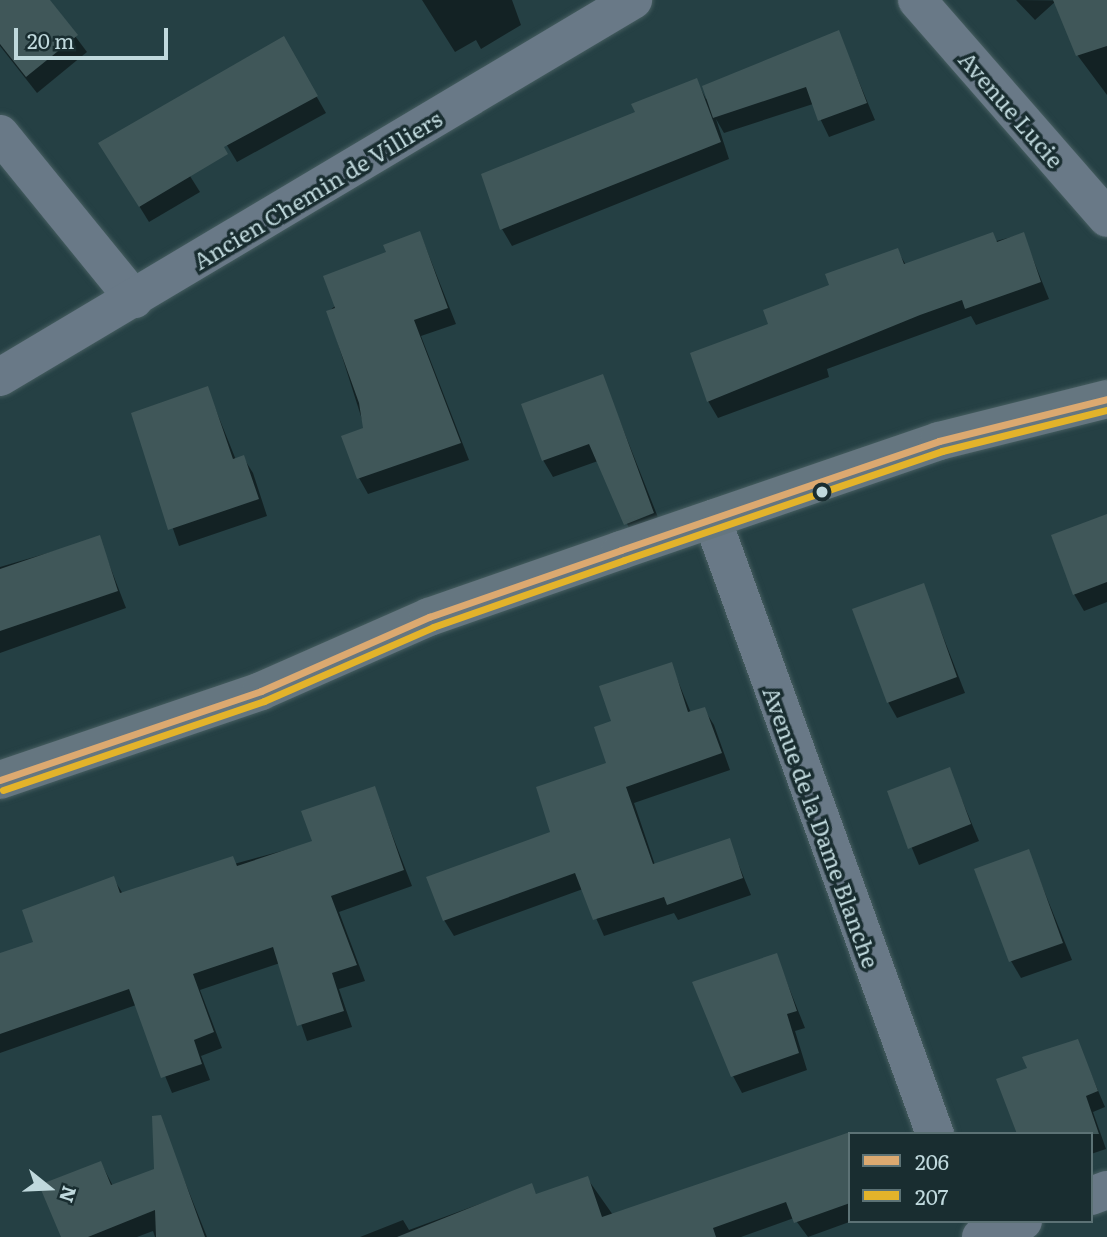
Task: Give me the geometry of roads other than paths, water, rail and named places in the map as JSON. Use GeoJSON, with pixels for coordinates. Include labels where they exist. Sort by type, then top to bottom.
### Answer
{"type":"FeatureCollection","features":[{"type":"Feature","properties":{"kind":"main road"},"geometry":{"type":"LineString","coordinates":[[0,780],[261,691],[429,617],[712,519],[939,441],[1107,399]]}},
{"type":"Feature","properties":{"kind":"street","name":"Ancien Chemin de Villiers"},"geometry":{"type":"LineString","coordinates":[[0,377],[633,0]]}},
{"type":"Feature","properties":{"kind":"street","name":"Avenue Lucie"},"geometry":{"type":"LineString","coordinates":[[917,0],[1107,218]]}},
{"type":"Feature","properties":{"kind":"street"},"geometry":{"type":"LineString","coordinates":[[0,134],[134,299]]}},
{"type":"Feature","properties":{"kind":"street","name":"Avenue de la Dame Blanche"},"geometry":{"type":"LineString","coordinates":[[712,519],[934,1132]]}},
{"type":"Feature","properties":{"kind":"street"},"geometry":{"type":"LineString","coordinates":[[981,1237],[1018,1223]]}}]}
